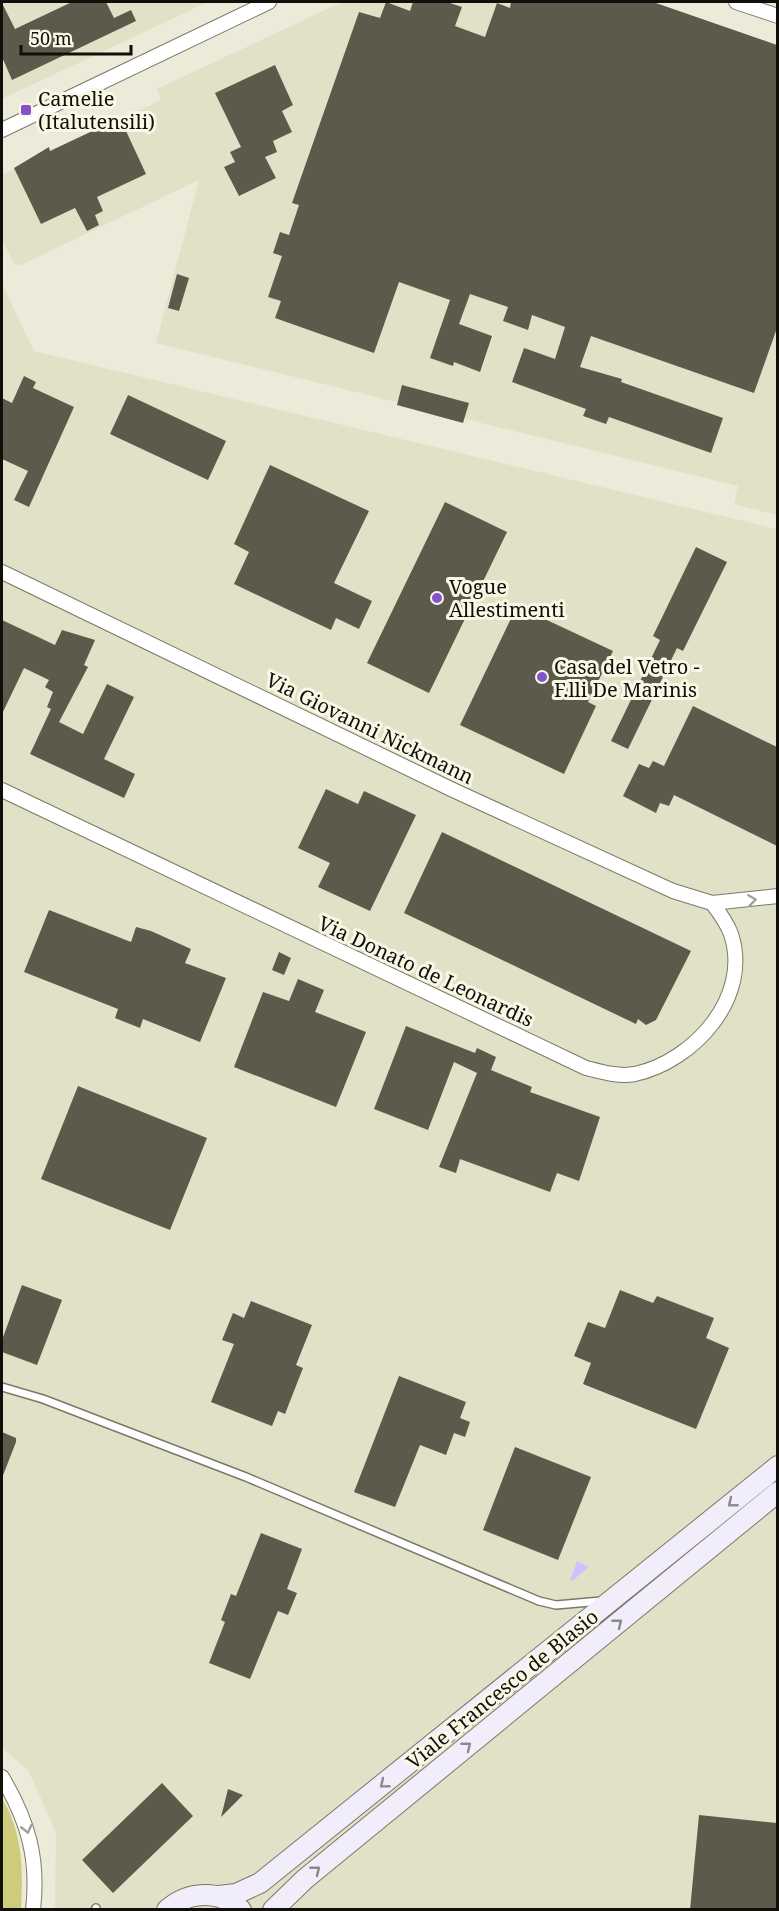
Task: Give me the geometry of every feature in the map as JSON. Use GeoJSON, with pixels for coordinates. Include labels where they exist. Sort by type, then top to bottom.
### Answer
{"type":"FeatureCollection","features":[{"type":"Feature","properties":{"kind":"street"},"geometry":{"type":"LineString","coordinates":[[2,130],[269,2]]}},
{"type":"Feature","properties":{"kind":"street"},"geometry":{"type":"LineString","coordinates":[[736,2],[777,16]]}},
{"type":"Feature","properties":{"kind":"street","name":"Via Giovanni Nickmann"},"geometry":{"type":"LineString","coordinates":[[2,572],[453,790],[673,891],[712,903],[777,896]]}},
{"type":"Feature","properties":{"kind":"street","name":"Via Donato de Leonardis"},"geometry":{"type":"LineString","coordinates":[[2,789],[586,1068],[612,1075],[634,1074],[673,1058],[705,1032],[722,1010],[730,993],[735,956],[731,934],[712,903]]}},
{"type":"Feature","properties":{"kind":"street","name":"Viale Francesco de Blasio"},"geometry":{"type":"LineString","coordinates":[[167,1910],[188,1896],[236,1894],[261,1883],[777,1466]]}},
{"type":"Feature","properties":{"kind":"street","name":"Viale Francesco de Blasio"},"geometry":{"type":"LineString","coordinates":[[273,1910],[305,1879],[777,1492]]}},
{"type":"Feature","properties":{"kind":"street"},"geometry":{"type":"LineString","coordinates":[[2,1777],[24,1815],[36,1882],[33,1910]]}},
{"type":"Feature","properties":{"kind":"street"},"geometry":{"type":"LineString","coordinates":[[219,1896],[241,1910]]}},
{"type":"Feature","properties":{"kind":"lane"},"geometry":{"type":"LineString","coordinates":[[2,1387],[42,1399],[246,1477],[539,1601],[556,1605],[581,1604],[616,1598]]}},
{"type":"Feature","properties":{"kind":"shaded area"},"geometry":{"type":"Polygon","coordinates":[[[2,2],[208,2],[2,99],[2,2]]]}},
{"type":"Feature","properties":{"kind":"shaded area"},"geometry":{"type":"Polygon","coordinates":[[[342,2],[653,2],[777,45],[777,515],[734,504],[738,486],[156,343],[199,180],[21,265],[15,265],[2,240],[2,175],[161,100],[157,89],[342,2]]]}},
{"type":"Feature","properties":{"kind":"shaded area"},"geometry":{"type":"Polygon","coordinates":[[[2,284],[34,351],[777,529],[777,1909],[55,1909],[56,1833],[29,1771],[2,1748],[2,284]]]}},
{"type":"Feature","properties":{"kind":"shaded area"},"geometry":{"type":"Polygon","coordinates":[[[577,1561],[589,1567],[572,1581],[570,1580],[577,1561]]]}},
{"type":"Feature","properties":{"kind":"shaded area"},"geometry":{"type":"Polygon","coordinates":[[[2,1798],[18,1838],[22,1880],[21,1909],[2,1909],[2,1798]]]}},
{"type":"Feature","properties":{"kind":"building"},"geometry":{"type":"Polygon","coordinates":[[[72,2],[106,2],[114,18],[131,10],[136,21],[12,80],[2,57],[2,3],[15,29],[72,2]]]}},
{"type":"Feature","properties":{"kind":"building"},"geometry":{"type":"Polygon","coordinates":[[[386,2],[410,11],[413,2],[447,2],[462,7],[455,26],[485,37],[497,3],[510,8],[511,2],[653,2],[777,45],[777,328],[754,393],[591,336],[580,367],[622,379],[621,382],[723,418],[711,453],[609,417],[606,424],[583,416],[586,409],[512,382],[524,348],[555,359],[565,327],[532,315],[528,330],[503,321],[508,307],[470,294],[459,324],[492,336],[480,372],[454,362],[453,366],[430,358],[450,300],[399,282],[374,353],[275,318],[281,301],[268,297],[282,256],[273,253],[280,232],[289,235],[299,205],[292,203],[359,12],[380,18],[386,2]]]}},
{"type":"Feature","properties":{"kind":"building"},"geometry":{"type":"Polygon","coordinates":[[[275,65],[293,105],[282,111],[292,132],[273,141],[277,152],[265,157],[276,178],[239,196],[224,167],[235,162],[230,152],[241,147],[215,93],[275,65]]]}},
{"type":"Feature","properties":{"kind":"building"},"geometry":{"type":"Polygon","coordinates":[[[120,118],[146,174],[97,197],[103,211],[95,215],[99,225],[87,231],[75,208],[41,224],[14,168],[49,147],[50,151],[120,118]]]}},
{"type":"Feature","properties":{"kind":"building"},"geometry":{"type":"Polygon","coordinates":[[[177,274],[189,278],[179,311],[168,308],[177,274]]]}},
{"type":"Feature","properties":{"kind":"building"},"geometry":{"type":"Polygon","coordinates":[[[24,376],[36,382],[33,388],[74,407],[29,507],[14,500],[28,471],[2,459],[2,398],[12,403],[24,376]]]}},
{"type":"Feature","properties":{"kind":"building"},"geometry":{"type":"Polygon","coordinates":[[[402,385],[469,403],[463,423],[397,405],[402,385]]]}},
{"type":"Feature","properties":{"kind":"building"},"geometry":{"type":"Polygon","coordinates":[[[128,395],[226,441],[208,480],[110,434],[128,395]]]}},
{"type":"Feature","properties":{"kind":"building"},"geometry":{"type":"Polygon","coordinates":[[[270,465],[369,511],[334,583],[372,601],[359,629],[336,618],[331,630],[234,584],[249,552],[234,544],[270,465]]]}},
{"type":"Feature","properties":{"kind":"building","name":"Vogue Allestimenti"},"geometry":{"type":"Polygon","coordinates":[[[445,502],[507,532],[429,693],[367,663],[445,502]]]}},
{"type":"Feature","properties":{"kind":"building"},"geometry":{"type":"Polygon","coordinates":[[[696,547],[727,562],[683,651],[677,648],[628,749],[611,741],[660,640],[653,636],[696,547]]]}},
{"type":"Feature","properties":{"kind":"building","name":"Casa del Vetro - F.lli De Marinis"},"geometry":{"type":"Polygon","coordinates":[[[517,606],[613,651],[588,702],[596,706],[564,774],[460,725],[517,606]]]}},
{"type":"Feature","properties":{"kind":"building"},"geometry":{"type":"Polygon","coordinates":[[[2,620],[55,645],[62,630],[95,640],[84,665],[88,667],[59,722],[83,734],[107,684],[134,697],[104,759],[135,774],[124,798],[30,754],[51,709],[47,707],[53,692],[45,687],[49,680],[24,668],[2,714],[2,620]]]}},
{"type":"Feature","properties":{"kind":"building"},"geometry":{"type":"Polygon","coordinates":[[[693,706],[777,747],[777,846],[674,795],[669,806],[660,803],[656,813],[623,796],[639,764],[649,768],[653,761],[664,766],[693,706]]]}},
{"type":"Feature","properties":{"kind":"building"},"geometry":{"type":"Polygon","coordinates":[[[326,789],[358,804],[364,791],[416,815],[370,911],[318,887],[330,863],[298,848],[326,789]]]}},
{"type":"Feature","properties":{"kind":"building"},"geometry":{"type":"Polygon","coordinates":[[[442,832],[691,951],[656,1020],[646,1025],[638,1019],[636,1024],[404,913],[442,832]]]}},
{"type":"Feature","properties":{"kind":"building"},"geometry":{"type":"Polygon","coordinates":[[[49,910],[131,942],[136,927],[151,931],[191,949],[185,963],[226,978],[200,1042],[143,1019],[140,1028],[115,1018],[118,1009],[24,972],[49,910]]]}},
{"type":"Feature","properties":{"kind":"building"},"geometry":{"type":"Polygon","coordinates":[[[279,952],[291,958],[284,975],[272,970],[279,952]]]}},
{"type":"Feature","properties":{"kind":"building"},"geometry":{"type":"Polygon","coordinates":[[[298,979],[324,990],[315,1012],[366,1032],[336,1107],[234,1067],[263,992],[289,1001],[298,979]]]}},
{"type":"Feature","properties":{"kind":"building"},"geometry":{"type":"Polygon","coordinates":[[[406,1026],[475,1053],[477,1048],[496,1057],[491,1070],[532,1087],[530,1092],[600,1117],[579,1181],[557,1173],[550,1192],[460,1159],[456,1173],[439,1167],[477,1073],[454,1062],[428,1130],[374,1109],[406,1026]]]}},
{"type":"Feature","properties":{"kind":"building"},"geometry":{"type":"Polygon","coordinates":[[[78,1086],[207,1138],[170,1230],[41,1179],[78,1086]]]}},
{"type":"Feature","properties":{"kind":"building"},"geometry":{"type":"Polygon","coordinates":[[[22,1285],[62,1300],[37,1365],[2,1352],[2,1340],[22,1285]]]}},
{"type":"Feature","properties":{"kind":"building"},"geometry":{"type":"Polygon","coordinates":[[[620,1290],[653,1303],[657,1296],[714,1318],[706,1338],[729,1348],[696,1429],[583,1384],[591,1363],[574,1356],[588,1322],[605,1328],[620,1290]]]}},
{"type":"Feature","properties":{"kind":"building"},"geometry":{"type":"Polygon","coordinates":[[[251,1301],[312,1325],[296,1365],[303,1368],[285,1414],[278,1411],[272,1426],[211,1402],[234,1344],[222,1340],[233,1313],[244,1318],[251,1301]]]}},
{"type":"Feature","properties":{"kind":"building"},"geometry":{"type":"Polygon","coordinates":[[[399,1376],[466,1402],[460,1418],[470,1422],[465,1437],[454,1433],[446,1455],[420,1445],[395,1507],[354,1492],[399,1376]]]}},
{"type":"Feature","properties":{"kind":"building"},"geometry":{"type":"Polygon","coordinates":[[[2,1432],[16,1438],[16,1442],[2,1478],[2,1432]]]}},
{"type":"Feature","properties":{"kind":"building"},"geometry":{"type":"Polygon","coordinates":[[[515,1447],[591,1477],[558,1560],[483,1530],[515,1447]]]}},
{"type":"Feature","properties":{"kind":"building"},"geometry":{"type":"Polygon","coordinates":[[[261,1533],[302,1549],[287,1589],[297,1593],[288,1615],[278,1611],[250,1679],[209,1663],[225,1622],[221,1620],[231,1594],[236,1596],[261,1533]]]}},
{"type":"Feature","properties":{"kind":"building"},"geometry":{"type":"Polygon","coordinates":[[[162,1783],[193,1816],[113,1893],[82,1860],[162,1783]]]}},
{"type":"Feature","properties":{"kind":"building"},"geometry":{"type":"Polygon","coordinates":[[[228,1789],[243,1795],[221,1817],[228,1789]]]}},
{"type":"Feature","properties":{"kind":"building"},"geometry":{"type":"Polygon","coordinates":[[[699,1815],[777,1823],[777,1910],[690,1910],[699,1815]]]}},
{"type":"Feature","properties":{"kind":"place","name":"Camelie (Italutensili)"},"geometry":{"type":"Point","coordinates":[26,110]}},
{"type":"Feature","properties":{"kind":"place","name":"Vogue Allestimenti"},"geometry":{"type":"Point","coordinates":[437,598]}},
{"type":"Feature","properties":{"kind":"place","name":"Casa del Vetro - F.lli De Marinis"},"geometry":{"type":"Point","coordinates":[542,677]}}]}
